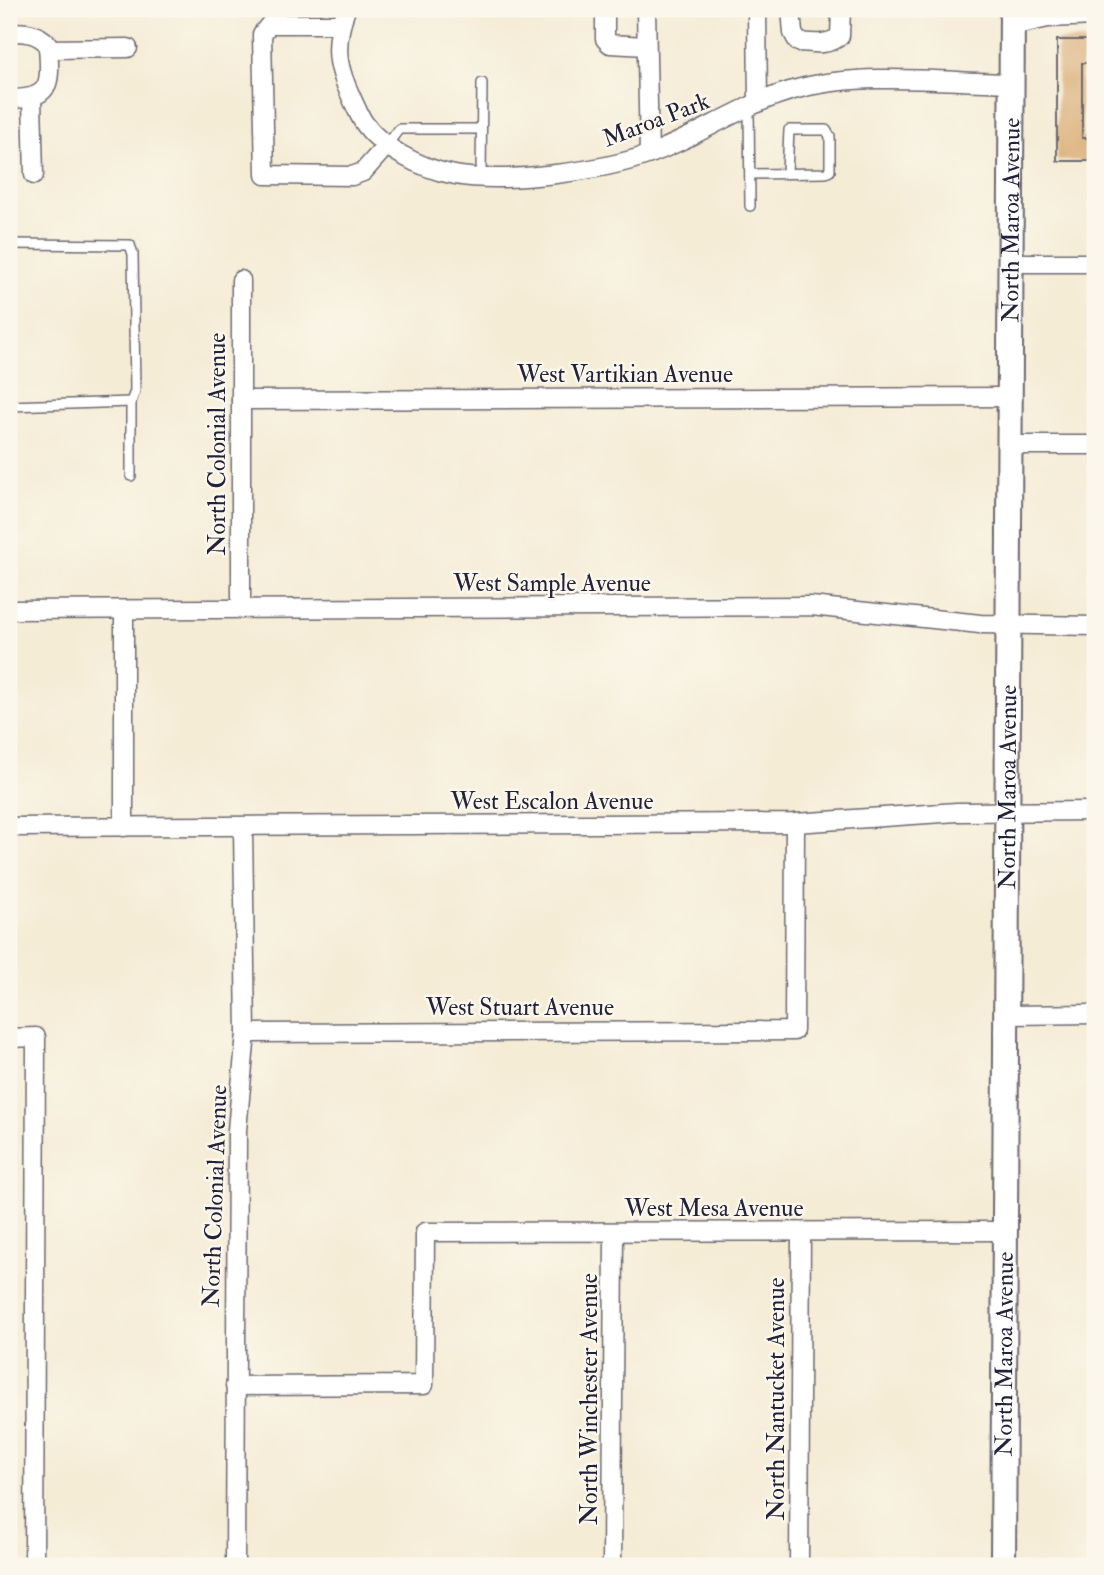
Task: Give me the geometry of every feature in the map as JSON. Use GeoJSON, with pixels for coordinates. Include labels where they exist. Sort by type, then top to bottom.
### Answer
{"type":"FeatureCollection","features":[{"type":"Feature","properties":{"kind":"main road","name":"North Maroa Avenue"},"geometry":{"type":"LineString","coordinates":[[1003,1566],[1012,18]]}},
{"type":"Feature","properties":{"kind":"street"},"geometry":{"type":"LineString","coordinates":[[605,9],[605,39],[610,44],[646,46]]}},
{"type":"Feature","properties":{"kind":"street"},"geometry":{"type":"LineString","coordinates":[[646,9],[649,154]]}},
{"type":"Feature","properties":{"kind":"street"},"geometry":{"type":"LineString","coordinates":[[754,105],[757,9]]}},
{"type":"Feature","properties":{"kind":"street"},"geometry":{"type":"LineString","coordinates":[[791,9],[793,33],[798,42],[815,43],[835,41],[840,36],[841,9]]}},
{"type":"Feature","properties":{"kind":"street"},"geometry":{"type":"LineString","coordinates":[[344,16],[270,24],[262,34],[265,176],[352,176],[363,172],[387,145]]}},
{"type":"Feature","properties":{"kind":"street","name":"Maroa Park"},"geometry":{"type":"LineString","coordinates":[[344,16],[336,60],[363,123],[387,145],[423,165],[456,176],[509,176],[601,167],[649,154],[754,105],[801,88],[852,81],[1013,83]]}},
{"type":"Feature","properties":{"kind":"street"},"geometry":{"type":"LineString","coordinates":[[1012,18],[1095,16]]}},
{"type":"Feature","properties":{"kind":"street"},"geometry":{"type":"LineString","coordinates":[[9,32],[29,32],[40,36],[48,49],[49,77],[43,92],[32,99],[9,100]]}},
{"type":"Feature","properties":{"kind":"street"},"geometry":{"type":"LineString","coordinates":[[48,49],[128,48]]}},
{"type":"Feature","properties":{"kind":"street"},"geometry":{"type":"LineString","coordinates":[[32,99],[34,175]]}},
{"type":"Feature","properties":{"kind":"street"},"geometry":{"type":"LineString","coordinates":[[1010,264],[1095,263]]}},
{"type":"Feature","properties":{"kind":"street","name":"North Colonial Avenue"},"geometry":{"type":"LineString","coordinates":[[241,280],[241,609]]}},
{"type":"Feature","properties":{"kind":"street","name":"West Vartikian Avenue"},"geometry":{"type":"LineString","coordinates":[[242,400],[1009,397]]}},
{"type":"Feature","properties":{"kind":"street"},"geometry":{"type":"LineString","coordinates":[[1009,445],[1095,445]]}},
{"type":"Feature","properties":{"kind":"street","name":"West Sample Avenue"},"geometry":{"type":"LineString","coordinates":[[9,610],[811,606],[1008,625],[1095,626]]}},
{"type":"Feature","properties":{"kind":"street"},"geometry":{"type":"LineString","coordinates":[[124,610],[124,827]]}},
{"type":"Feature","properties":{"kind":"street","name":"West Escalon Avenue"},"geometry":{"type":"LineString","coordinates":[[9,827],[243,828],[795,823],[1008,811],[1095,811]]}},
{"type":"Feature","properties":{"kind":"street","name":"West Stuart Avenue"},"geometry":{"type":"LineString","coordinates":[[246,1033],[794,1031],[795,823]]}},
{"type":"Feature","properties":{"kind":"street","name":"North Colonial Avenue"},"geometry":{"type":"LineString","coordinates":[[235,1566],[237,1130],[246,1033],[243,828]]}},
{"type":"Feature","properties":{"kind":"street"},"geometry":{"type":"LineString","coordinates":[[1005,1015],[1095,1014]]}},
{"type":"Feature","properties":{"kind":"street"},"geometry":{"type":"LineString","coordinates":[[9,1038],[36,1037],[34,1566]]}},
{"type":"Feature","properties":{"kind":"street","name":"West Mesa Avenue"},"geometry":{"type":"LineString","coordinates":[[235,1386],[424,1385],[425,1232],[1004,1231]]}},
{"type":"Feature","properties":{"kind":"street","name":"North Winchester Avenue"},"geometry":{"type":"LineString","coordinates":[[612,1566],[614,1233]]}},
{"type":"Feature","properties":{"kind":"street","name":"North Nantucket Avenue"},"geometry":{"type":"LineString","coordinates":[[799,1566],[802,1233]]}},
{"type":"Feature","properties":{"kind":"lane"},"geometry":{"type":"LineString","coordinates":[[481,176],[482,83]]}},
{"type":"Feature","properties":{"kind":"lane"},"geometry":{"type":"LineString","coordinates":[[750,206],[754,105]]}},
{"type":"Feature","properties":{"kind":"lane"},"geometry":{"type":"LineString","coordinates":[[387,145],[399,129],[481,129]]}},
{"type":"Feature","properties":{"kind":"lane"},"geometry":{"type":"LineString","coordinates":[[750,174],[787,173],[830,171],[830,136],[826,130],[789,131],[787,173]]}},
{"type":"Feature","properties":{"kind":"lane"},"geometry":{"type":"LineString","coordinates":[[9,244],[130,245],[133,254],[135,391],[131,402],[131,476]]}},
{"type":"Feature","properties":{"kind":"lane"},"geometry":{"type":"LineString","coordinates":[[9,406],[131,402]]}},
{"type":"Feature","properties":{"kind":"building"},"geometry":{"type":"Polygon","coordinates":[[[1057,40],[1095,40],[1095,63],[1082,63],[1082,138],[1095,138],[1095,161],[1057,161],[1057,40]]]}}]}
